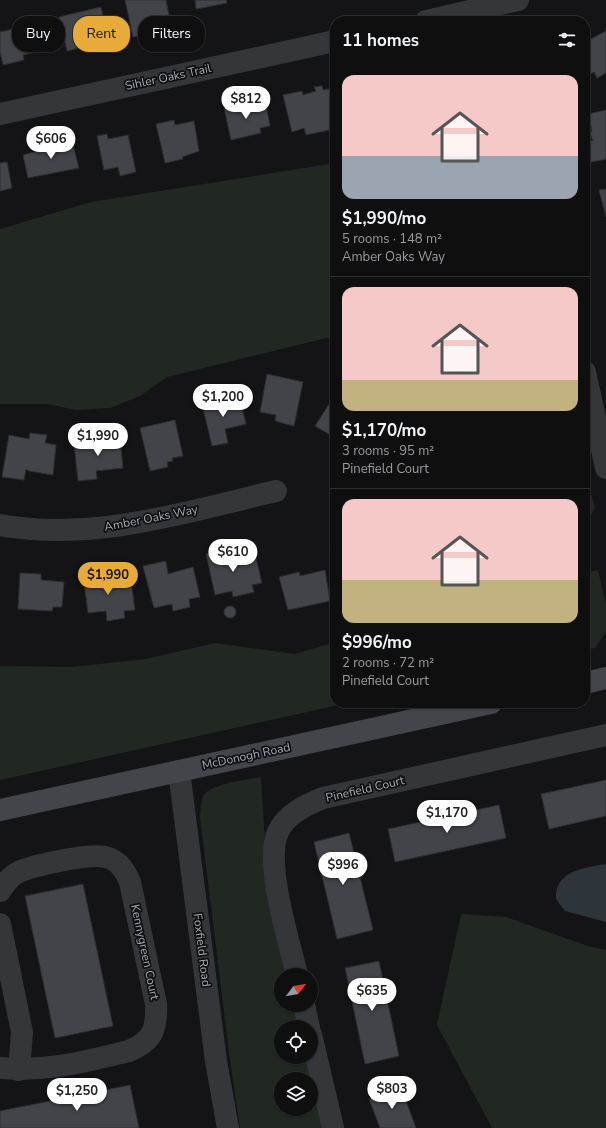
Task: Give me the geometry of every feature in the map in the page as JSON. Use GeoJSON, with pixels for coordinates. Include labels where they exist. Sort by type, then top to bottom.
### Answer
{"type":"FeatureCollection","features":[{"type":"Feature","properties":{"kind":"main road"},"geometry":{"type":"LineString","coordinates":[[590,682],[606,678]]}},
{"type":"Feature","properties":{"kind":"main road","name":"McDonogh Road"},"geometry":{"type":"LineString","coordinates":[[0,810],[468,708]]}},
{"type":"Feature","properties":{"kind":"street"},"geometry":{"type":"LineString","coordinates":[[459,16],[511,8]]}},
{"type":"Feature","properties":{"kind":"street","name":"Sihler Oaks Trail"},"geometry":{"type":"LineString","coordinates":[[0,114],[330,42]]}},
{"type":"Feature","properties":{"kind":"street"},"geometry":{"type":"LineString","coordinates":[[590,390],[602,433],[606,468]]}},
{"type":"Feature","properties":{"kind":"street","name":"Amber Oaks Way"},"geometry":{"type":"LineString","coordinates":[[0,526],[55,531],[99,528],[142,522],[276,491]]}},
{"type":"Feature","properties":{"kind":"street","name":"Pinefield Court"},"geometry":{"type":"LineString","coordinates":[[295,968],[273,871],[273,849],[278,831],[289,818],[302,807],[323,798],[606,735]]}},
{"type":"Feature","properties":{"kind":"street","name":"Foxfield Road"},"geometry":{"type":"LineString","coordinates":[[179,771],[216,1061],[228,1128]]}},
{"type":"Feature","properties":{"kind":"street","name":"Kennygreen Court"},"geometry":{"type":"LineString","coordinates":[[0,891],[7,881],[24,869],[92,856],[105,857],[117,862],[126,871],[130,882],[156,1004],[154,1030],[148,1040],[139,1047],[129,1051],[66,1065],[38,1070],[10,1069],[22,1032],[0,924]]}},
{"type":"Feature","properties":{"kind":"street"},"geometry":{"type":"LineString","coordinates":[[318,1064],[333,1128]]}},
{"type":"Feature","properties":{"kind":"shaded area"},"geometry":{"type":"Polygon","coordinates":[[[330,164],[330,337],[167,377],[140,396],[110,408],[76,410],[47,404],[0,404],[0,229],[91,202],[330,164]]]}},
{"type":"Feature","properties":{"kind":"shaded area"},"geometry":{"type":"Polygon","coordinates":[[[590,490],[595,508],[590,517],[590,490]]]}},
{"type":"Feature","properties":{"kind":"shaded area"},"geometry":{"type":"Polygon","coordinates":[[[598,570],[606,604],[606,632],[595,648],[590,649],[590,572],[598,570]]]}},
{"type":"Feature","properties":{"kind":"shaded area"},"geometry":{"type":"Polygon","coordinates":[[[215,643],[295,654],[330,644],[330,707],[0,780],[0,666],[72,667],[146,659],[215,643]]]}},
{"type":"Feature","properties":{"kind":"shaded area"},"geometry":{"type":"Polygon","coordinates":[[[261,777],[265,844],[287,968],[274,968],[274,1012],[297,1012],[298,1020],[274,1020],[274,1064],[308,1064],[309,1072],[274,1072],[274,1116],[318,1116],[318,1110],[322,1128],[240,1128],[230,1061],[200,817],[204,795],[208,791],[222,785],[261,777]]]}},
{"type":"Feature","properties":{"kind":"shaded area"},"geometry":{"type":"Polygon","coordinates":[[[606,864],[606,922],[565,911],[556,899],[556,892],[561,880],[572,872],[606,864]]]}},
{"type":"Feature","properties":{"kind":"shaded area"},"geometry":{"type":"Polygon","coordinates":[[[461,914],[506,917],[588,946],[606,950],[606,1128],[492,1128],[437,1025],[461,914]]]}},
{"type":"Feature","properties":{"kind":"building"},"geometry":{"type":"Polygon","coordinates":[[[125,0],[166,0],[169,15],[138,16],[138,36],[133,37],[130,16],[128,16],[125,0]]]}},
{"type":"Feature","properties":{"kind":"building"},"geometry":{"type":"Polygon","coordinates":[[[195,0],[226,0],[227,3],[196,9],[195,0]]]}},
{"type":"Feature","properties":{"kind":"building"},"geometry":{"type":"Polygon","coordinates":[[[101,7],[103,16],[73,16],[73,50],[67,51],[65,42],[65,16],[63,16],[101,7]]]}},
{"type":"Feature","properties":{"kind":"building"},"geometry":{"type":"Polygon","coordinates":[[[12,29],[12,52],[36,52],[23,55],[24,60],[3,65],[0,52],[0,32],[12,29]]]}},
{"type":"Feature","properties":{"kind":"building"},"geometry":{"type":"Polygon","coordinates":[[[606,31],[606,73],[597,78],[594,72],[590,74],[590,39],[606,31]]]}},
{"type":"Feature","properties":{"kind":"building"},"geometry":{"type":"Polygon","coordinates":[[[322,86],[323,90],[330,89],[330,130],[306,135],[304,128],[292,132],[283,95],[302,91],[303,95],[316,91],[314,87],[322,86]]]}},
{"type":"Feature","properties":{"kind":"building"},"geometry":{"type":"Polygon","coordinates":[[[244,103],[245,108],[266,105],[270,126],[260,128],[261,133],[231,140],[224,108],[244,103]]]}},
{"type":"Feature","properties":{"kind":"building"},"geometry":{"type":"Polygon","coordinates":[[[606,110],[606,159],[590,162],[590,141],[594,140],[592,139],[590,132],[592,131],[590,114],[606,110]]]}},
{"type":"Feature","properties":{"kind":"building"},"geometry":{"type":"Polygon","coordinates":[[[174,120],[175,125],[194,121],[199,151],[182,157],[183,159],[165,163],[156,124],[174,120]]]}},
{"type":"Feature","properties":{"kind":"building"},"geometry":{"type":"Polygon","coordinates":[[[107,134],[108,139],[128,135],[136,172],[120,176],[118,167],[104,170],[97,136],[107,134]]]}},
{"type":"Feature","properties":{"kind":"building"},"geometry":{"type":"Polygon","coordinates":[[[72,141],[79,168],[28,178],[23,155],[72,141]]]}},
{"type":"Feature","properties":{"kind":"building"},"geometry":{"type":"Polygon","coordinates":[[[7,162],[12,188],[0,191],[0,163],[7,162]]]}},
{"type":"Feature","properties":{"kind":"building"},"geometry":{"type":"Polygon","coordinates":[[[606,189],[606,217],[599,190],[606,189]]]}},
{"type":"Feature","properties":{"kind":"building"},"geometry":{"type":"Polygon","coordinates":[[[267,374],[303,382],[294,426],[275,421],[276,415],[260,412],[267,374]]]}},
{"type":"Feature","properties":{"kind":"building"},"geometry":{"type":"Polygon","coordinates":[[[239,395],[246,424],[225,429],[228,443],[212,446],[202,404],[239,395]]]}},
{"type":"Feature","properties":{"kind":"building"},"geometry":{"type":"Polygon","coordinates":[[[330,403],[330,435],[315,426],[330,403]]]}},
{"type":"Feature","properties":{"kind":"building"},"geometry":{"type":"Polygon","coordinates":[[[175,420],[183,456],[172,458],[173,461],[167,462],[168,467],[150,471],[140,428],[175,420]]]}},
{"type":"Feature","properties":{"kind":"building"},"geometry":{"type":"Polygon","coordinates":[[[30,433],[47,435],[45,443],[56,445],[53,475],[29,471],[26,469],[24,480],[2,477],[9,435],[29,439],[30,433]]]}},
{"type":"Feature","properties":{"kind":"building"},"geometry":{"type":"Polygon","coordinates":[[[106,434],[107,440],[120,439],[123,468],[96,471],[97,479],[78,481],[74,444],[91,443],[91,436],[106,434]]]}},
{"type":"Feature","properties":{"kind":"building"},"geometry":{"type":"Polygon","coordinates":[[[227,549],[229,560],[230,558],[240,556],[240,558],[255,554],[262,583],[252,585],[254,592],[233,597],[232,591],[215,595],[206,554],[227,549]]]}},
{"type":"Feature","properties":{"kind":"building"},"geometry":{"type":"Polygon","coordinates":[[[166,561],[168,574],[193,567],[200,597],[189,599],[190,607],[173,611],[172,604],[154,608],[143,566],[166,561]]]}},
{"type":"Feature","properties":{"kind":"building"},"geometry":{"type":"Polygon","coordinates":[[[325,570],[330,601],[288,610],[279,577],[299,572],[300,576],[325,570]]]}},
{"type":"Feature","properties":{"kind":"building"},"geometry":{"type":"Polygon","coordinates":[[[104,572],[106,583],[131,580],[135,610],[124,611],[125,618],[107,621],[106,611],[88,613],[83,574],[104,572]]]}},
{"type":"Feature","properties":{"kind":"building"},"geometry":{"type":"Polygon","coordinates":[[[20,573],[41,574],[41,580],[64,582],[62,607],[53,607],[52,611],[18,609],[20,573]]]}},
{"type":"Feature","properties":{"kind":"building"},"geometry":{"type":"Polygon","coordinates":[[[228,606],[232,606],[236,612],[232,618],[228,618],[224,614],[224,610],[228,606]]]}},
{"type":"Feature","properties":{"kind":"building"},"geometry":{"type":"Polygon","coordinates":[[[606,780],[606,816],[549,829],[541,794],[606,780]]]}},
{"type":"Feature","properties":{"kind":"building"},"geometry":{"type":"Polygon","coordinates":[[[499,805],[506,838],[395,862],[388,829],[499,805]]]}},
{"type":"Feature","properties":{"kind":"building"},"geometry":{"type":"Polygon","coordinates":[[[349,833],[373,930],[337,939],[314,842],[349,833]]]}},
{"type":"Feature","properties":{"kind":"building"},"geometry":{"type":"Polygon","coordinates":[[[83,884],[113,1026],[55,1038],[25,896],[83,884]]]}},
{"type":"Feature","properties":{"kind":"building"},"geometry":{"type":"Polygon","coordinates":[[[379,961],[399,1056],[365,1064],[345,968],[379,961]]]}},
{"type":"Feature","properties":{"kind":"building"},"geometry":{"type":"Polygon","coordinates":[[[130,1085],[139,1128],[0,1128],[0,1111],[130,1085]]]}},
{"type":"Feature","properties":{"kind":"building"},"geometry":{"type":"Polygon","coordinates":[[[401,1087],[416,1128],[380,1128],[369,1099],[401,1087]]]}}]}
